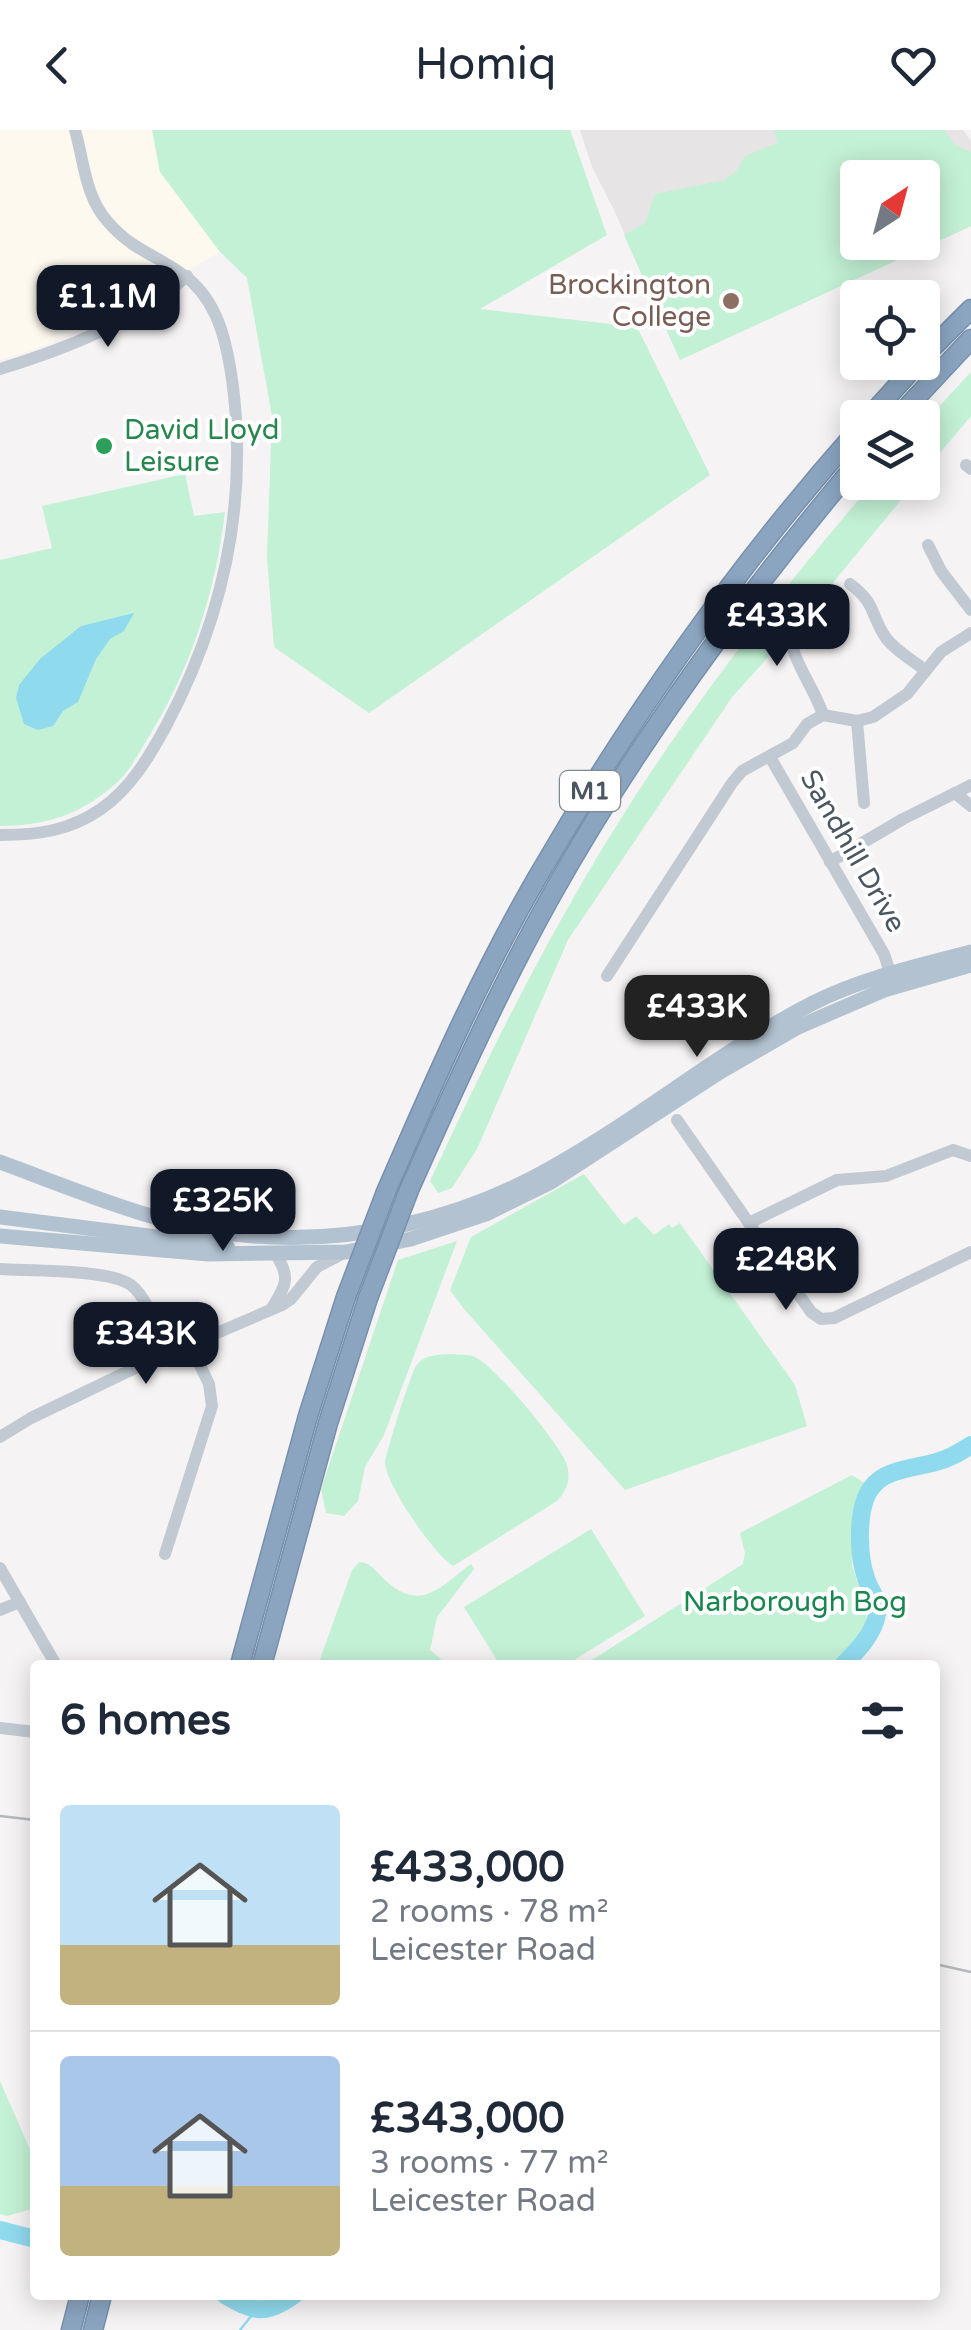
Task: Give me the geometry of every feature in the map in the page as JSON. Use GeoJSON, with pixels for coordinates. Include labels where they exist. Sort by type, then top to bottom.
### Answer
{"type":"FeatureCollection","features":[{"type":"Feature","properties":{"kind":"highway"},"geometry":{"type":"LineString","coordinates":[[940,341],[971,309]]}},
{"type":"Feature","properties":{"kind":"highway"},"geometry":{"type":"LineString","coordinates":[[914,400],[971,339]]}},
{"type":"Feature","properties":{"kind":"highway"},"geometry":{"type":"LineString","coordinates":[[884,400],[903,380]]}},
{"type":"Feature","properties":{"kind":"highway","name":"M1"},"geometry":{"type":"LineString","coordinates":[[241,1660],[308,1416],[346,1297],[386,1192],[502,943],[591,789],[672,666],[783,518],[840,451]]}},
{"type":"Feature","properties":{"kind":"highway","name":"M1"},"geometry":{"type":"LineString","coordinates":[[263,1660],[328,1423],[368,1298],[409,1190],[502,988],[590,829],[668,710],[760,582],[840,484]]}},
{"type":"Feature","properties":{"kind":"highway"},"geometry":{"type":"LineString","coordinates":[[71,2328],[79,2300]]}},
{"type":"Feature","properties":{"kind":"highway"},"geometry":{"type":"LineString","coordinates":[[93,2329],[101,2300]]}},
{"type":"Feature","properties":{"kind":"main road"},"geometry":{"type":"LineString","coordinates":[[0,1162],[126,1209],[252,1236],[354,1235],[453,1218],[548,1170],[760,1033],[840,991],[890,972],[971,952]]}},
{"type":"Feature","properties":{"kind":"main road"},"geometry":{"type":"LineString","coordinates":[[0,1236],[208,1254],[346,1252],[551,1182],[720,1072],[798,1027],[884,990],[971,964]]}},
{"type":"Feature","properties":{"kind":"main road"},"geometry":{"type":"LineString","coordinates":[[0,1217],[269,1252]]}},
{"type":"Feature","properties":{"kind":"street"},"geometry":{"type":"LineString","coordinates":[[0,835],[40,835],[63,829],[99,810],[120,793],[154,747],[182,696],[213,619],[226,568],[237,489],[234,401],[220,326],[204,294],[187,276],[108,224],[93,201],[76,130]]}},
{"type":"Feature","properties":{"kind":"street"},"geometry":{"type":"LineString","coordinates":[[0,369],[125,319],[163,297],[187,276]]}},
{"type":"Feature","properties":{"kind":"street"},"geometry":{"type":"LineString","coordinates":[[928,545],[942,559],[971,610]]}},
{"type":"Feature","properties":{"kind":"street"},"geometry":{"type":"LineString","coordinates":[[850,584],[872,604],[875,630],[925,670]]}},
{"type":"Feature","properties":{"kind":"street"},"geometry":{"type":"LineString","coordinates":[[805,628],[793,649],[802,678],[818,700],[823,715]]}},
{"type":"Feature","properties":{"kind":"street"},"geometry":{"type":"LineString","coordinates":[[607,976],[742,771],[793,743],[807,724],[823,715],[856,721],[873,717],[907,694],[941,652],[971,633]]}},
{"type":"Feature","properties":{"kind":"street"},"geometry":{"type":"LineString","coordinates":[[856,721],[864,803]]}},
{"type":"Feature","properties":{"kind":"street","name":"Sandhill Drive"},"geometry":{"type":"LineString","coordinates":[[770,757],[884,954],[890,972]]}},
{"type":"Feature","properties":{"kind":"street"},"geometry":{"type":"LineString","coordinates":[[830,862],[971,785]]}},
{"type":"Feature","properties":{"kind":"street"},"geometry":{"type":"LineString","coordinates":[[955,793],[971,806]]}},
{"type":"Feature","properties":{"kind":"street"},"geometry":{"type":"LineString","coordinates":[[677,1120],[811,1312],[821,1319],[834,1318],[971,1252]]}},
{"type":"Feature","properties":{"kind":"street"},"geometry":{"type":"LineString","coordinates":[[749,1223],[837,1180],[886,1176],[953,1150],[971,1156]]}},
{"type":"Feature","properties":{"kind":"street"},"geometry":{"type":"LineString","coordinates":[[269,1252],[284,1268],[285,1277],[282,1294],[272,1308]]}},
{"type":"Feature","properties":{"kind":"street"},"geometry":{"type":"LineString","coordinates":[[0,1437],[31,1418],[291,1300],[317,1267],[346,1252]]}},
{"type":"Feature","properties":{"kind":"street"},"geometry":{"type":"LineString","coordinates":[[0,1269],[107,1276],[126,1282],[141,1298],[168,1354]]}},
{"type":"Feature","properties":{"kind":"street"},"geometry":{"type":"LineString","coordinates":[[166,1554],[212,1406],[211,1391],[190,1344]]}},
{"type":"Feature","properties":{"kind":"street"},"geometry":{"type":"LineString","coordinates":[[0,1568],[53,1660]]}},
{"type":"Feature","properties":{"kind":"street"},"geometry":{"type":"LineString","coordinates":[[0,1610],[20,1602]]}},
{"type":"Feature","properties":{"kind":"street"},"geometry":{"type":"LineString","coordinates":[[0,1728],[30,1731]]}},
{"type":"Feature","properties":{"kind":"shaded area"},"geometry":{"type":"Polygon","coordinates":[[[0,130],[152,130],[160,172],[220,252],[98,322],[0,360],[0,130]]]}},
{"type":"Feature","properties":{"kind":"shaded area","name":"Brockington College"},"geometry":{"type":"Polygon","coordinates":[[[580,130],[963,130],[971,141],[971,226],[940,240],[940,160],[840,160],[840,260],[897,260],[854,280],[840,280],[840,286],[680,360],[592,167],[580,130]]]}},
{"type":"Feature","properties":{"kind":"green space"},"geometry":{"type":"Polygon","coordinates":[[[152,130],[570,130],[607,235],[480,309],[637,327],[710,475],[369,713],[274,647],[267,557],[272,416],[247,278],[220,252],[160,172],[152,130]]]}},
{"type":"Feature","properties":{"kind":"green space","name":"Brockington College"},"geometry":{"type":"Polygon","coordinates":[[[773,130],[944,130],[955,145],[971,152],[971,226],[940,240],[940,160],[840,160],[840,260],[897,260],[854,280],[840,280],[840,286],[680,360],[624,235],[645,223],[655,194],[725,180],[745,156],[778,143],[773,130]]]}},
{"type":"Feature","properties":{"kind":"green space"},"geometry":{"type":"Polygon","coordinates":[[[971,372],[971,416],[940,453],[940,406],[971,372]]]}},
{"type":"Feature","properties":{"kind":"green space"},"geometry":{"type":"Polygon","coordinates":[[[185,474],[194,516],[225,512],[215,573],[198,632],[161,716],[127,772],[100,796],[60,817],[0,826],[0,560],[52,548],[42,506],[185,474]]]}},
{"type":"Feature","properties":{"kind":"green space"},"geometry":{"type":"Polygon","coordinates":[[[859,500],[901,500],[732,697],[568,940],[477,1149],[452,1188],[438,1193],[430,1181],[485,1065],[586,876],[720,673],[859,500]]]}},
{"type":"Feature","properties":{"kind":"green space"},"geometry":{"type":"Polygon","coordinates":[[[584,1174],[624,1225],[636,1216],[654,1235],[669,1224],[672,1228],[680,1223],[795,1385],[807,1426],[625,1490],[464,1309],[450,1290],[471,1237],[584,1174]]]}},
{"type":"Feature","properties":{"kind":"green space"},"geometry":{"type":"Polygon","coordinates":[[[457,1241],[384,1435],[365,1467],[358,1501],[344,1516],[326,1513],[321,1489],[398,1260],[457,1241]]]}},
{"type":"Feature","properties":{"kind":"green space"},"geometry":{"type":"Polygon","coordinates":[[[427,1357],[475,1357],[497,1375],[553,1441],[569,1475],[566,1489],[557,1501],[453,1566],[412,1518],[385,1463],[416,1366],[427,1357]]]}},
{"type":"Feature","properties":{"kind":"green space","name":"Narborough Bog"},"geometry":{"type":"Polygon","coordinates":[[[852,1475],[866,1484],[853,1513],[852,1566],[867,1610],[865,1628],[841,1660],[592,1660],[743,1564],[745,1553],[740,1533],[852,1475]]]}},
{"type":"Feature","properties":{"kind":"green space"},"geometry":{"type":"Polygon","coordinates":[[[591,1529],[645,1616],[574,1660],[497,1660],[464,1607],[591,1529]]]}},
{"type":"Feature","properties":{"kind":"green space"},"geometry":{"type":"Polygon","coordinates":[[[359,1562],[371,1566],[398,1590],[420,1596],[440,1588],[471,1564],[474,1569],[437,1617],[430,1650],[442,1660],[320,1660],[352,1570],[359,1562]]]}},
{"type":"Feature","properties":{"kind":"green space"},"geometry":{"type":"Polygon","coordinates":[[[0,2081],[30,2150],[30,2209],[7,2216],[0,2214],[0,2081]]]}},
{"type":"Feature","properties":{"kind":"water"},"geometry":{"type":"Polygon","coordinates":[[[134,613],[124,631],[110,639],[96,659],[78,702],[63,711],[53,726],[38,730],[24,724],[16,698],[19,685],[40,659],[81,626],[134,613]]]}},
{"type":"Feature","properties":{"kind":"waterway"},"geometry":{"type":"LineString","coordinates":[[848,1660],[869,1635],[878,1609],[863,1568],[860,1544],[863,1506],[872,1487],[885,1476],[945,1459],[971,1445]]}},
{"type":"Feature","properties":{"kind":"waterway"},"geometry":{"type":"LineString","coordinates":[[0,2230],[30,2238]]}},
{"type":"Feature","properties":{"kind":"waterway"},"geometry":{"type":"LineString","coordinates":[[234,2300],[260,2309],[285,2300]]}},
{"type":"Feature","properties":{"kind":"waterway"},"geometry":{"type":"LineString","coordinates":[[240,2330],[256,2310]]}},
{"type":"Feature","properties":{"kind":"railway"},"geometry":{"type":"LineString","coordinates":[[0,1816],[30,1819]]}},
{"type":"Feature","properties":{"kind":"railway"},"geometry":{"type":"LineString","coordinates":[[940,1965],[971,1972]]}},
{"type":"Feature","properties":{"kind":"place","name":"Brockington College"},"geometry":{"type":"Point","coordinates":[731,301]}},
{"type":"Feature","properties":{"kind":"place","name":"David Lloyd Leisure"},"geometry":{"type":"Point","coordinates":[104,446]}}]}
